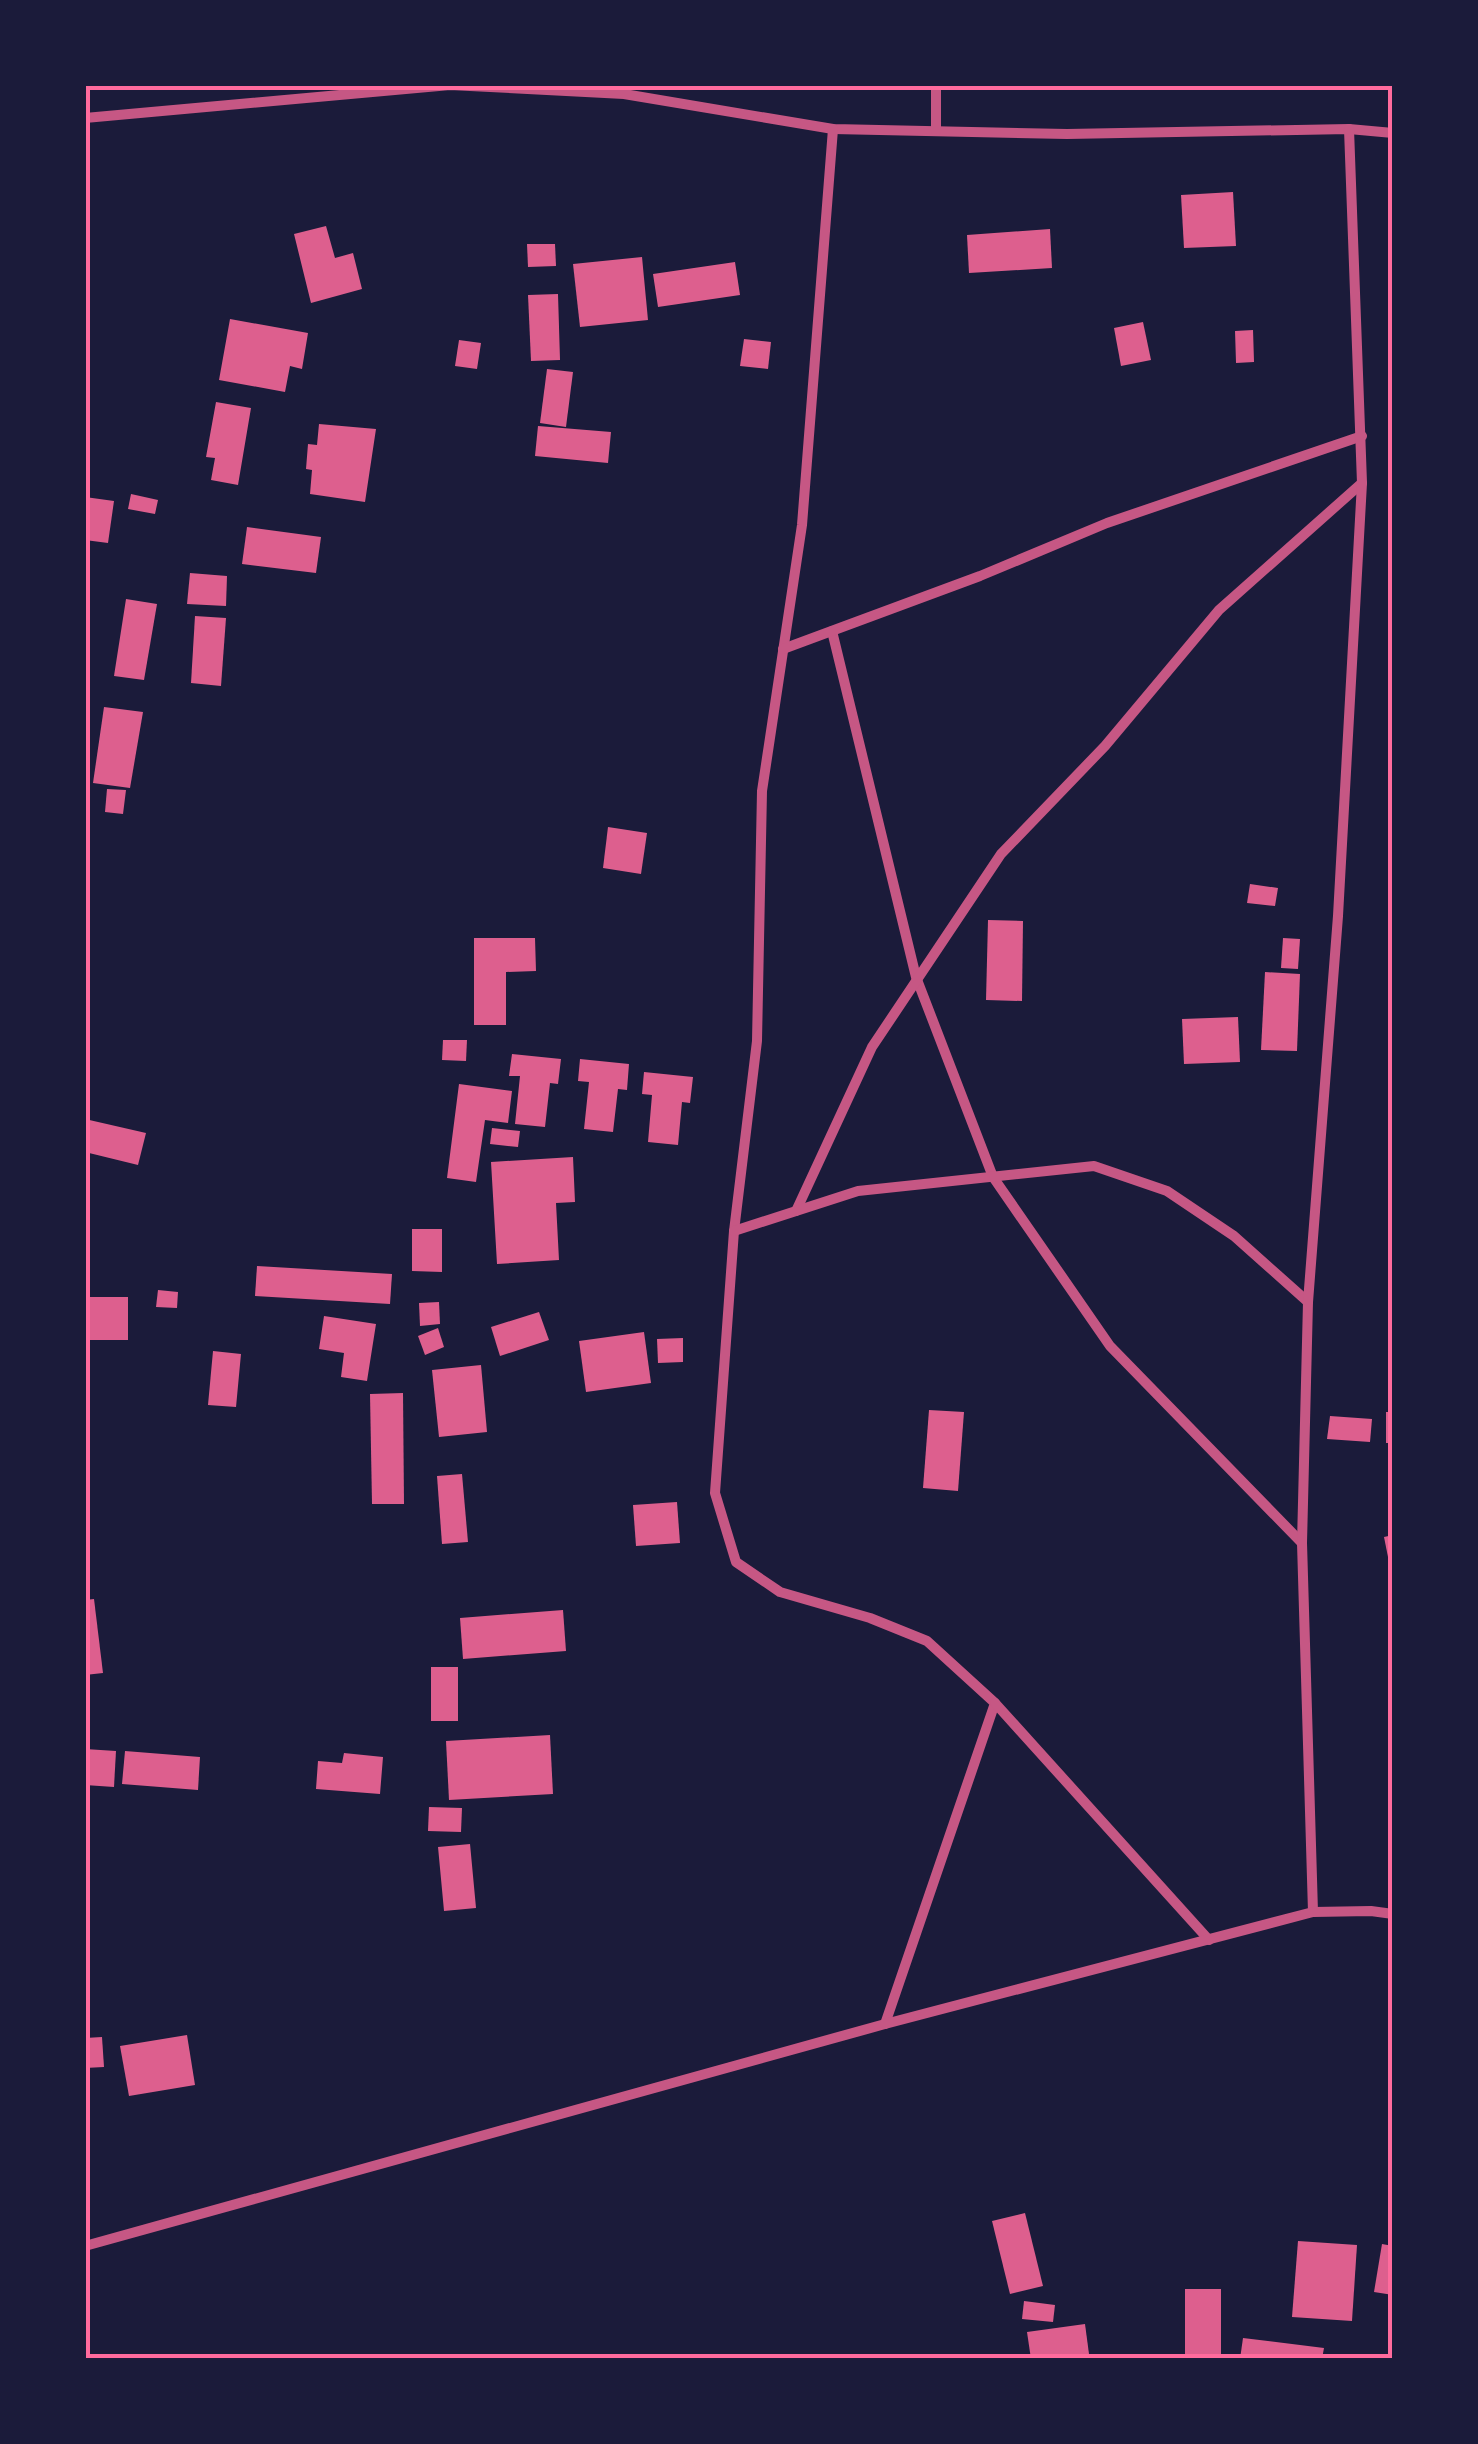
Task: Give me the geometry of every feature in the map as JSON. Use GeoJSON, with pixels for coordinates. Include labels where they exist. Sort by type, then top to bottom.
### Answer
{"type":"FeatureCollection","features":[{"type":"Feature","properties":{"kind":"street"},"geometry":{"type":"LineString","coordinates":[[936,85],[936,131]]}},
{"type":"Feature","properties":{"kind":"street"},"geometry":{"type":"LineString","coordinates":[[85,118],[450,86],[624,94],[833,128],[1067,134],[1349,129],[1393,133]]}},
{"type":"Feature","properties":{"kind":"street"},"geometry":{"type":"LineString","coordinates":[[833,128],[807,476],[762,791],[757,1040],[734,1231],[715,1494],[736,1562],[780,1592],[870,1618],[927,1641],[995,1702],[1209,1940]]}},
{"type":"Feature","properties":{"kind":"street"},"geometry":{"type":"LineString","coordinates":[[1313,1912],[1302,1543],[1308,1302],[1337,936],[1362,484],[1349,129]]}},
{"type":"Feature","properties":{"kind":"street"},"geometry":{"type":"LineString","coordinates":[[783,650],[980,576],[1106,523],[1362,436]]}},
{"type":"Feature","properties":{"kind":"street"},"geometry":{"type":"LineString","coordinates":[[796,1211],[872,1047],[1002,854],[1105,746],[1219,610],[1362,484]]}},
{"type":"Feature","properties":{"kind":"street"},"geometry":{"type":"LineString","coordinates":[[832,631],[916,977],[993,1177],[1110,1346],[1302,1543]]}},
{"type":"Feature","properties":{"kind":"street"},"geometry":{"type":"LineString","coordinates":[[734,1231],[858,1191],[1094,1166],[1166,1191],[1234,1236],[1308,1302]]}},
{"type":"Feature","properties":{"kind":"street"},"geometry":{"type":"LineString","coordinates":[[885,2024],[995,1702]]}},
{"type":"Feature","properties":{"kind":"street"},"geometry":{"type":"LineString","coordinates":[[85,2246],[885,2024],[1313,1912],[1393,1914]]}},
{"type":"Feature","properties":{"kind":"building"},"geometry":{"type":"Polygon","coordinates":[[[1233,192],[1236,246],[1184,248],[1181,195],[1233,192]]]}},
{"type":"Feature","properties":{"kind":"building"},"geometry":{"type":"Polygon","coordinates":[[[326,226],[335,258],[353,253],[362,289],[311,303],[294,234],[326,226]]]}},
{"type":"Feature","properties":{"kind":"building"},"geometry":{"type":"Polygon","coordinates":[[[1050,229],[1052,268],[969,273],[967,235],[1050,229]]]}},
{"type":"Feature","properties":{"kind":"building"},"geometry":{"type":"Polygon","coordinates":[[[527,244],[555,244],[556,266],[528,267],[527,244]]]}},
{"type":"Feature","properties":{"kind":"building"},"geometry":{"type":"Polygon","coordinates":[[[642,257],[648,320],[580,327],[573,264],[642,257]]]}},
{"type":"Feature","properties":{"kind":"building"},"geometry":{"type":"Polygon","coordinates":[[[735,262],[740,295],[658,307],[653,274],[735,262]]]}},
{"type":"Feature","properties":{"kind":"building"},"geometry":{"type":"Polygon","coordinates":[[[558,294],[560,360],[531,361],[528,295],[558,294]]]}},
{"type":"Feature","properties":{"kind":"building"},"geometry":{"type":"Polygon","coordinates":[[[230,319],[308,333],[302,369],[290,366],[285,392],[219,380],[230,319]]]}},
{"type":"Feature","properties":{"kind":"building"},"geometry":{"type":"Polygon","coordinates":[[[1143,322],[1151,360],[1121,366],[1114,328],[1143,322]]]}},
{"type":"Feature","properties":{"kind":"building"},"geometry":{"type":"Polygon","coordinates":[[[1253,330],[1254,362],[1236,363],[1235,331],[1253,330]]]}},
{"type":"Feature","properties":{"kind":"building"},"geometry":{"type":"Polygon","coordinates":[[[744,339],[771,342],[768,369],[740,366],[744,339]]]}},
{"type":"Feature","properties":{"kind":"building"},"geometry":{"type":"Polygon","coordinates":[[[459,340],[481,343],[477,369],[455,366],[459,340]]]}},
{"type":"Feature","properties":{"kind":"building"},"geometry":{"type":"Polygon","coordinates":[[[547,369],[573,372],[566,427],[540,423],[547,369]]]}},
{"type":"Feature","properties":{"kind":"building"},"geometry":{"type":"Polygon","coordinates":[[[216,402],[251,408],[238,485],[211,480],[215,458],[206,457],[216,402]]]}},
{"type":"Feature","properties":{"kind":"building"},"geometry":{"type":"Polygon","coordinates":[[[319,424],[376,429],[365,502],[310,494],[308,444],[317,445],[319,424]]]}},
{"type":"Feature","properties":{"kind":"building"},"geometry":{"type":"Polygon","coordinates":[[[538,426],[611,432],[608,463],[535,456],[538,426]]]}},
{"type":"Feature","properties":{"kind":"building"},"geometry":{"type":"Polygon","coordinates":[[[131,494],[158,500],[155,514],[128,509],[131,494]]]}},
{"type":"Feature","properties":{"kind":"building"},"geometry":{"type":"Polygon","coordinates":[[[85,497],[114,501],[108,543],[85,540],[85,497]]]}},
{"type":"Feature","properties":{"kind":"building"},"geometry":{"type":"Polygon","coordinates":[[[247,527],[321,537],[316,573],[242,564],[247,527]]]}},
{"type":"Feature","properties":{"kind":"building"},"geometry":{"type":"Polygon","coordinates":[[[190,573],[227,576],[226,606],[187,604],[190,573]]]}},
{"type":"Feature","properties":{"kind":"building"},"geometry":{"type":"Polygon","coordinates":[[[126,599],[157,604],[144,680],[114,676],[126,599]]]}},
{"type":"Feature","properties":{"kind":"building"},"geometry":{"type":"Polygon","coordinates":[[[195,616],[226,618],[221,686],[191,683],[195,616]]]}},
{"type":"Feature","properties":{"kind":"building"},"geometry":{"type":"Polygon","coordinates":[[[104,707],[143,712],[130,788],[93,783],[104,707]]]}},
{"type":"Feature","properties":{"kind":"building"},"geometry":{"type":"Polygon","coordinates":[[[107,789],[126,790],[123,814],[105,812],[107,789]]]}},
{"type":"Feature","properties":{"kind":"building"},"geometry":{"type":"Polygon","coordinates":[[[608,827],[647,833],[641,874],[603,868],[608,827]]]}},
{"type":"Feature","properties":{"kind":"building"},"geometry":{"type":"Polygon","coordinates":[[[1250,884],[1278,888],[1275,906],[1247,903],[1250,884]]]}},
{"type":"Feature","properties":{"kind":"building"},"geometry":{"type":"Polygon","coordinates":[[[988,920],[1023,921],[1022,1001],[986,1000],[988,920]]]}},
{"type":"Feature","properties":{"kind":"building"},"geometry":{"type":"Polygon","coordinates":[[[474,938],[535,938],[536,971],[506,972],[506,1025],[474,1025],[474,938]]]}},
{"type":"Feature","properties":{"kind":"building"},"geometry":{"type":"Polygon","coordinates":[[[1283,938],[1300,939],[1298,969],[1281,968],[1283,938]]]}},
{"type":"Feature","properties":{"kind":"building"},"geometry":{"type":"Polygon","coordinates":[[[1265,972],[1300,974],[1297,1051],[1261,1050],[1265,972]]]}},
{"type":"Feature","properties":{"kind":"building"},"geometry":{"type":"Polygon","coordinates":[[[1238,1017],[1240,1062],[1184,1064],[1182,1019],[1238,1017]]]}},
{"type":"Feature","properties":{"kind":"building"},"geometry":{"type":"Polygon","coordinates":[[[443,1040],[467,1040],[466,1061],[442,1060],[443,1040]]]}},
{"type":"Feature","properties":{"kind":"building"},"geometry":{"type":"Polygon","coordinates":[[[512,1054],[561,1059],[558,1084],[550,1083],[545,1127],[515,1124],[520,1076],[509,1076],[512,1054]]]}},
{"type":"Feature","properties":{"kind":"building"},"geometry":{"type":"Polygon","coordinates":[[[580,1059],[629,1064],[627,1090],[618,1089],[613,1132],[584,1129],[589,1082],[578,1081],[580,1059]]]}},
{"type":"Feature","properties":{"kind":"building"},"geometry":{"type":"Polygon","coordinates":[[[644,1072],[693,1077],[690,1103],[682,1102],[678,1145],[648,1142],[652,1095],[642,1094],[644,1072]]]}},
{"type":"Feature","properties":{"kind":"building"},"geometry":{"type":"Polygon","coordinates":[[[459,1084],[512,1091],[508,1123],[485,1120],[476,1182],[447,1178],[459,1084]]]}},
{"type":"Feature","properties":{"kind":"building"},"geometry":{"type":"Polygon","coordinates":[[[85,1119],[146,1133],[138,1165],[85,1152],[85,1119]]]}},
{"type":"Feature","properties":{"kind":"building"},"geometry":{"type":"Polygon","coordinates":[[[492,1128],[520,1131],[518,1147],[490,1144],[492,1128]]]}},
{"type":"Feature","properties":{"kind":"building"},"geometry":{"type":"Polygon","coordinates":[[[573,1157],[575,1202],[556,1203],[559,1260],[497,1264],[491,1162],[573,1157]]]}},
{"type":"Feature","properties":{"kind":"building"},"geometry":{"type":"Polygon","coordinates":[[[412,1229],[442,1229],[442,1272],[412,1271],[412,1229]]]}},
{"type":"Feature","properties":{"kind":"building"},"geometry":{"type":"Polygon","coordinates":[[[257,1266],[392,1274],[390,1304],[255,1296],[257,1266]]]}},
{"type":"Feature","properties":{"kind":"building"},"geometry":{"type":"Polygon","coordinates":[[[158,1290],[178,1292],[177,1308],[156,1307],[158,1290]]]}},
{"type":"Feature","properties":{"kind":"building"},"geometry":{"type":"Polygon","coordinates":[[[85,1297],[128,1297],[128,1340],[85,1340],[85,1297]]]}},
{"type":"Feature","properties":{"kind":"building"},"geometry":{"type":"Polygon","coordinates":[[[439,1302],[440,1324],[420,1326],[419,1303],[439,1302]]]}},
{"type":"Feature","properties":{"kind":"building"},"geometry":{"type":"Polygon","coordinates":[[[539,1312],[549,1340],[500,1356],[491,1327],[539,1312]]]}},
{"type":"Feature","properties":{"kind":"building"},"geometry":{"type":"Polygon","coordinates":[[[324,1316],[376,1324],[367,1381],[341,1377],[344,1353],[319,1349],[324,1316]]]}},
{"type":"Feature","properties":{"kind":"building"},"geometry":{"type":"Polygon","coordinates":[[[438,1328],[444,1347],[425,1355],[418,1336],[438,1328]]]}},
{"type":"Feature","properties":{"kind":"building"},"geometry":{"type":"Polygon","coordinates":[[[644,1332],[651,1383],[586,1392],[579,1341],[644,1332]]]}},
{"type":"Feature","properties":{"kind":"building"},"geometry":{"type":"Polygon","coordinates":[[[683,1338],[683,1362],[658,1363],[657,1339],[683,1338]]]}},
{"type":"Feature","properties":{"kind":"building"},"geometry":{"type":"Polygon","coordinates":[[[213,1351],[241,1354],[236,1407],[208,1405],[213,1351]]]}},
{"type":"Feature","properties":{"kind":"building"},"geometry":{"type":"Polygon","coordinates":[[[481,1365],[487,1432],[439,1437],[432,1370],[481,1365]]]}},
{"type":"Feature","properties":{"kind":"building"},"geometry":{"type":"Polygon","coordinates":[[[403,1393],[404,1504],[372,1504],[370,1394],[403,1393]]]}},
{"type":"Feature","properties":{"kind":"building"},"geometry":{"type":"Polygon","coordinates":[[[929,1410],[964,1412],[958,1491],[923,1488],[929,1410]]]}},
{"type":"Feature","properties":{"kind":"building"},"geometry":{"type":"Polygon","coordinates":[[[1386,1412],[1393,1412],[1393,1443],[1386,1443],[1386,1412]]]}},
{"type":"Feature","properties":{"kind":"building"},"geometry":{"type":"Polygon","coordinates":[[[1330,1416],[1372,1419],[1370,1442],[1327,1439],[1330,1416]]]}},
{"type":"Feature","properties":{"kind":"building"},"geometry":{"type":"Polygon","coordinates":[[[462,1474],[468,1542],[442,1544],[437,1476],[462,1474]]]}},
{"type":"Feature","properties":{"kind":"building"},"geometry":{"type":"Polygon","coordinates":[[[677,1502],[680,1543],[636,1546],[633,1505],[677,1502]]]}},
{"type":"Feature","properties":{"kind":"building"},"geometry":{"type":"Polygon","coordinates":[[[1393,1535],[1393,1556],[1388,1557],[1384,1537],[1393,1535]]]}},
{"type":"Feature","properties":{"kind":"building"},"geometry":{"type":"Polygon","coordinates":[[[94,1599],[103,1673],[85,1675],[85,1600],[94,1599]]]}},
{"type":"Feature","properties":{"kind":"building"},"geometry":{"type":"Polygon","coordinates":[[[563,1610],[566,1651],[463,1659],[460,1618],[563,1610]]]}},
{"type":"Feature","properties":{"kind":"building"},"geometry":{"type":"Polygon","coordinates":[[[431,1667],[458,1667],[458,1721],[431,1721],[431,1667]]]}},
{"type":"Feature","properties":{"kind":"building"},"geometry":{"type":"Polygon","coordinates":[[[550,1735],[553,1794],[449,1800],[446,1741],[550,1735]]]}},
{"type":"Feature","properties":{"kind":"building"},"geometry":{"type":"Polygon","coordinates":[[[85,1749],[116,1751],[114,1787],[85,1785],[85,1749]]]}},
{"type":"Feature","properties":{"kind":"building"},"geometry":{"type":"Polygon","coordinates":[[[125,1751],[200,1757],[198,1790],[122,1784],[125,1751]]]}},
{"type":"Feature","properties":{"kind":"building"},"geometry":{"type":"Polygon","coordinates":[[[344,1753],[383,1757],[380,1794],[316,1789],[318,1761],[342,1763],[344,1753]]]}},
{"type":"Feature","properties":{"kind":"building"},"geometry":{"type":"Polygon","coordinates":[[[429,1807],[462,1808],[461,1832],[428,1831],[429,1807]]]}},
{"type":"Feature","properties":{"kind":"building"},"geometry":{"type":"Polygon","coordinates":[[[470,1844],[476,1908],[444,1911],[438,1847],[470,1844]]]}},
{"type":"Feature","properties":{"kind":"building"},"geometry":{"type":"Polygon","coordinates":[[[187,2035],[195,2085],[129,2096],[120,2046],[187,2035]]]}},
{"type":"Feature","properties":{"kind":"building"},"geometry":{"type":"Polygon","coordinates":[[[102,2037],[104,2067],[85,2068],[85,2038],[102,2037]]]}},
{"type":"Feature","properties":{"kind":"building"},"geometry":{"type":"Polygon","coordinates":[[[1025,2213],[1043,2286],[1010,2294],[992,2221],[1025,2213]]]}},
{"type":"Feature","properties":{"kind":"building"},"geometry":{"type":"Polygon","coordinates":[[[1298,2241],[1357,2245],[1352,2321],[1292,2317],[1298,2241]]]}},
{"type":"Feature","properties":{"kind":"building"},"geometry":{"type":"Polygon","coordinates":[[[1382,2244],[1393,2246],[1393,2295],[1374,2292],[1382,2244]]]}},
{"type":"Feature","properties":{"kind":"building"},"geometry":{"type":"Polygon","coordinates":[[[1185,2289],[1221,2289],[1221,2359],[1185,2359],[1185,2289]]]}},
{"type":"Feature","properties":{"kind":"building"},"geometry":{"type":"Polygon","coordinates":[[[1024,2301],[1055,2305],[1053,2322],[1022,2319],[1024,2301]]]}},
{"type":"Feature","properties":{"kind":"building"},"geometry":{"type":"Polygon","coordinates":[[[1085,2324],[1089,2354],[1031,2359],[1027,2332],[1085,2324]]]}},
{"type":"Feature","properties":{"kind":"building"},"geometry":{"type":"Polygon","coordinates":[[[1243,2338],[1324,2348],[1322,2359],[1240,2359],[1243,2338]]]}}]}
